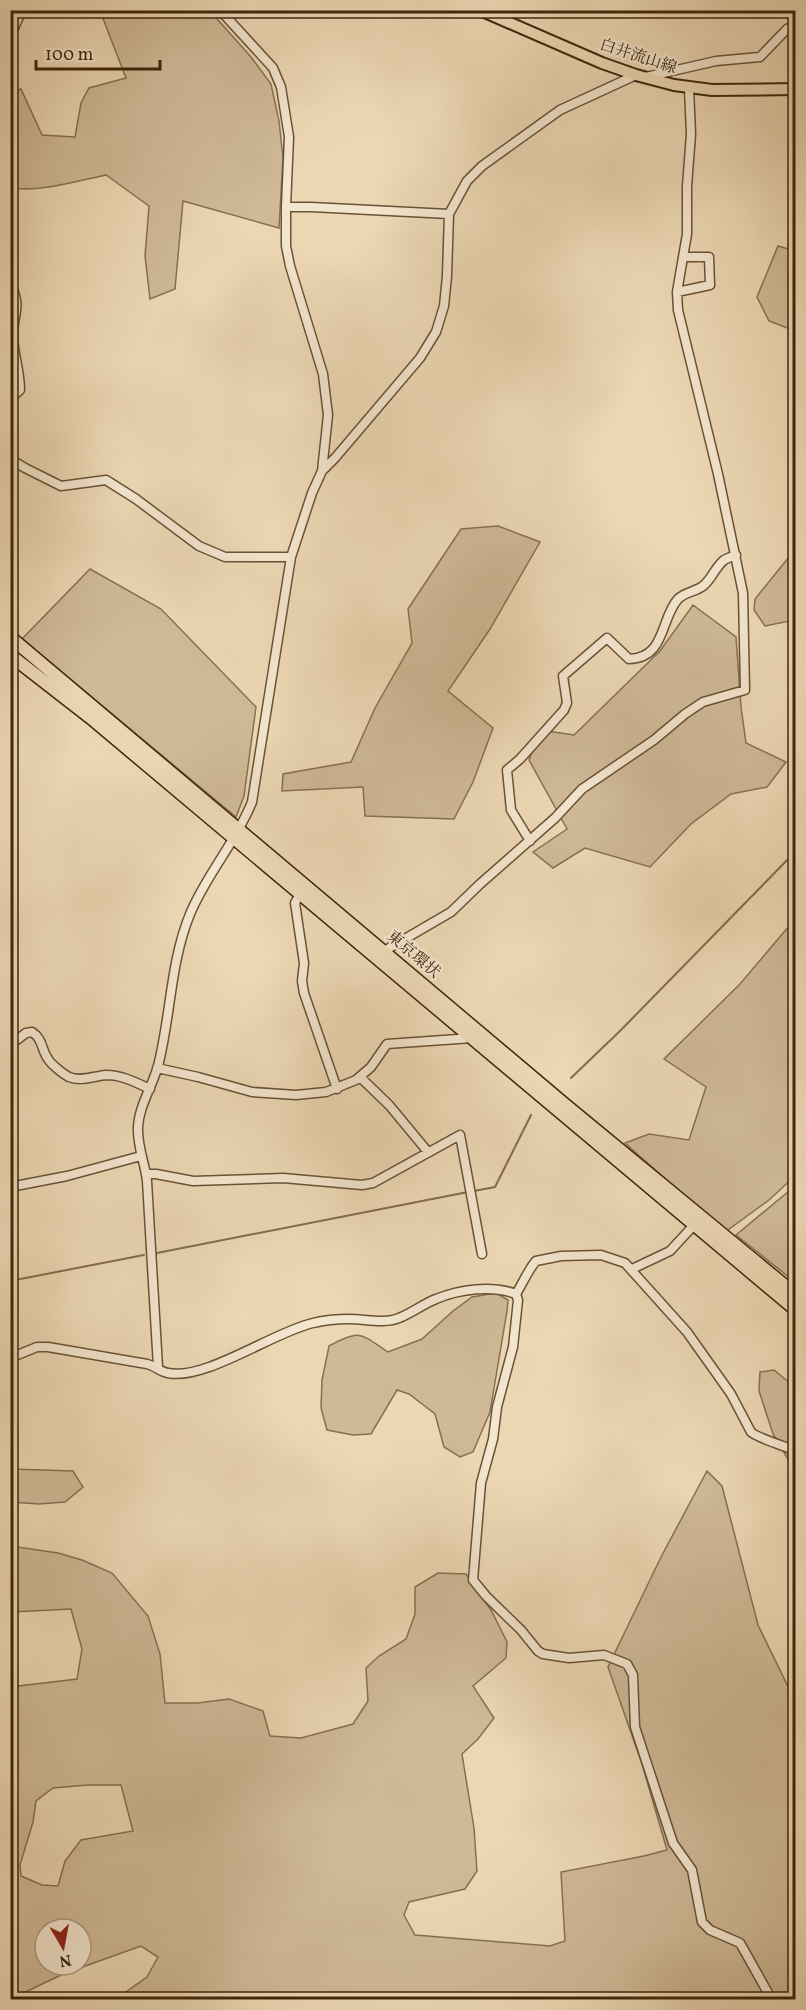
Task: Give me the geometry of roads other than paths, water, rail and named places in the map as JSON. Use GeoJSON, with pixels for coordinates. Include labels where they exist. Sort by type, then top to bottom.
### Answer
{"type":"FeatureCollection","features":[{"type":"Feature","properties":{"kind":"highway","name":"東京環状"},"geometry":{"type":"LineString","coordinates":[[10,637],[236,834],[379,954],[795,1295]]}},
{"type":"Feature","properties":{"kind":"highway","name":"東京環状"},"geometry":{"type":"LineString","coordinates":[[10,655],[236,834],[300,894],[379,954],[472,1038],[795,1310]]}},
{"type":"Feature","properties":{"kind":"main road","name":"白井流山線"},"geometry":{"type":"LineString","coordinates":[[480,10],[602,63],[641,76],[689,88],[712,90],[795,89]]}},
{"type":"Feature","properties":{"kind":"street"},"geometry":{"type":"LineString","coordinates":[[10,37],[22,10]]}},
{"type":"Feature","properties":{"kind":"street"},"geometry":{"type":"LineString","coordinates":[[158,1367],[146,1174],[141,1156],[138,1126],[158,1068],[176,959],[190,912],[252,802],[291,557],[312,492],[322,471],[328,415],[323,374],[286,246],[289,137],[281,87],[273,68],[220,10]]}},
{"type":"Feature","properties":{"kind":"street"},"geometry":{"type":"LineString","coordinates":[[322,471],[420,358],[436,332],[444,306],[448,214],[467,181],[482,166],[560,110],[641,76],[716,61],[760,57],[787,29],[795,24]]}},
{"type":"Feature","properties":{"kind":"street"},"geometry":{"type":"LineString","coordinates":[[379,954],[451,912],[555,818],[582,789],[654,740],[685,714],[703,702],[745,690],[744,611],[735,555],[678,310],[677,292],[687,234],[687,186],[691,134],[689,88]]}},
{"type":"Feature","properties":{"kind":"street"},"geometry":{"type":"LineString","coordinates":[[286,207],[448,214]]}},
{"type":"Feature","properties":{"kind":"street"},"geometry":{"type":"LineString","coordinates":[[677,292],[710,285],[709,257],[684,257]]}},
{"type":"Feature","properties":{"kind":"street"},"geometry":{"type":"LineString","coordinates":[[10,283],[18,303],[13,337],[20,379],[20,390],[10,399]]}},
{"type":"Feature","properties":{"kind":"street"},"geometry":{"type":"LineString","coordinates":[[10,459],[61,486],[106,480],[136,499],[199,546],[225,557],[291,557]]}},
{"type":"Feature","properties":{"kind":"street"},"geometry":{"type":"LineString","coordinates":[[530,841],[511,810],[507,770],[520,759],[564,710],[567,703],[563,676],[607,638],[629,659],[636,659],[655,647],[660,640],[673,605],[691,590],[702,587],[723,561],[735,555]]}},
{"type":"Feature","properties":{"kind":"street"},"geometry":{"type":"LineString","coordinates":[[300,894],[295,903],[304,963],[302,981],[304,993],[337,1089]]}},
{"type":"Feature","properties":{"kind":"street"},"geometry":{"type":"LineString","coordinates":[[10,1045],[26,1033],[32,1032],[42,1043],[48,1060],[69,1077],[79,1079],[107,1075],[119,1076],[150,1089]]}},
{"type":"Feature","properties":{"kind":"street"},"geometry":{"type":"LineString","coordinates":[[158,1068],[252,1092],[296,1095],[337,1089],[360,1077],[371,1067],[387,1044],[472,1038]]}},
{"type":"Feature","properties":{"kind":"street"},"geometry":{"type":"LineString","coordinates":[[360,1077],[389,1105],[428,1152]]}},
{"type":"Feature","properties":{"kind":"street"},"geometry":{"type":"LineString","coordinates":[[10,1081],[10,1094]]}},
{"type":"Feature","properties":{"kind":"street"},"geometry":{"type":"LineString","coordinates":[[146,1174],[193,1181],[283,1178],[362,1185],[373,1183],[460,1135],[482,1254]]}},
{"type":"Feature","properties":{"kind":"street"},"geometry":{"type":"LineString","coordinates":[[10,1188],[67,1176],[141,1156]]}},
{"type":"Feature","properties":{"kind":"street"},"geometry":{"type":"LineString","coordinates":[[632,1269],[670,1251],[694,1225]]}},
{"type":"Feature","properties":{"kind":"street"},"geometry":{"type":"LineString","coordinates":[[772,2000],[740,1943],[710,1930],[702,1923],[692,1870],[673,1843],[635,1727],[633,1675],[627,1664],[604,1655],[569,1658],[543,1654],[473,1580],[481,1483],[493,1439],[497,1407],[513,1347],[518,1300],[516,1294],[536,1261],[561,1256],[601,1255],[625,1263],[687,1332],[731,1394],[751,1432],[755,1436],[795,1451]]}},
{"type":"Feature","properties":{"kind":"street"},"geometry":{"type":"LineString","coordinates":[[10,1358],[37,1347],[48,1347],[158,1367],[166,1373],[182,1374],[199,1371],[288,1331],[312,1323],[350,1319],[398,1319],[438,1298],[478,1290],[494,1288],[516,1294]]}},
{"type":"Feature","properties":{"kind":"waterway"},"geometry":{"type":"LineString","coordinates":[[571,1078],[796,851]]}},
{"type":"Feature","properties":{"kind":"waterway"},"geometry":{"type":"LineString","coordinates":[[474,1191],[495,1187],[531,1115]]}},
{"type":"Feature","properties":{"kind":"waterway"},"geometry":{"type":"LineString","coordinates":[[157,1253],[468,1192]]}},
{"type":"Feature","properties":{"kind":"waterway"},"geometry":{"type":"LineString","coordinates":[[10,1281],[144,1255]]}}]}
